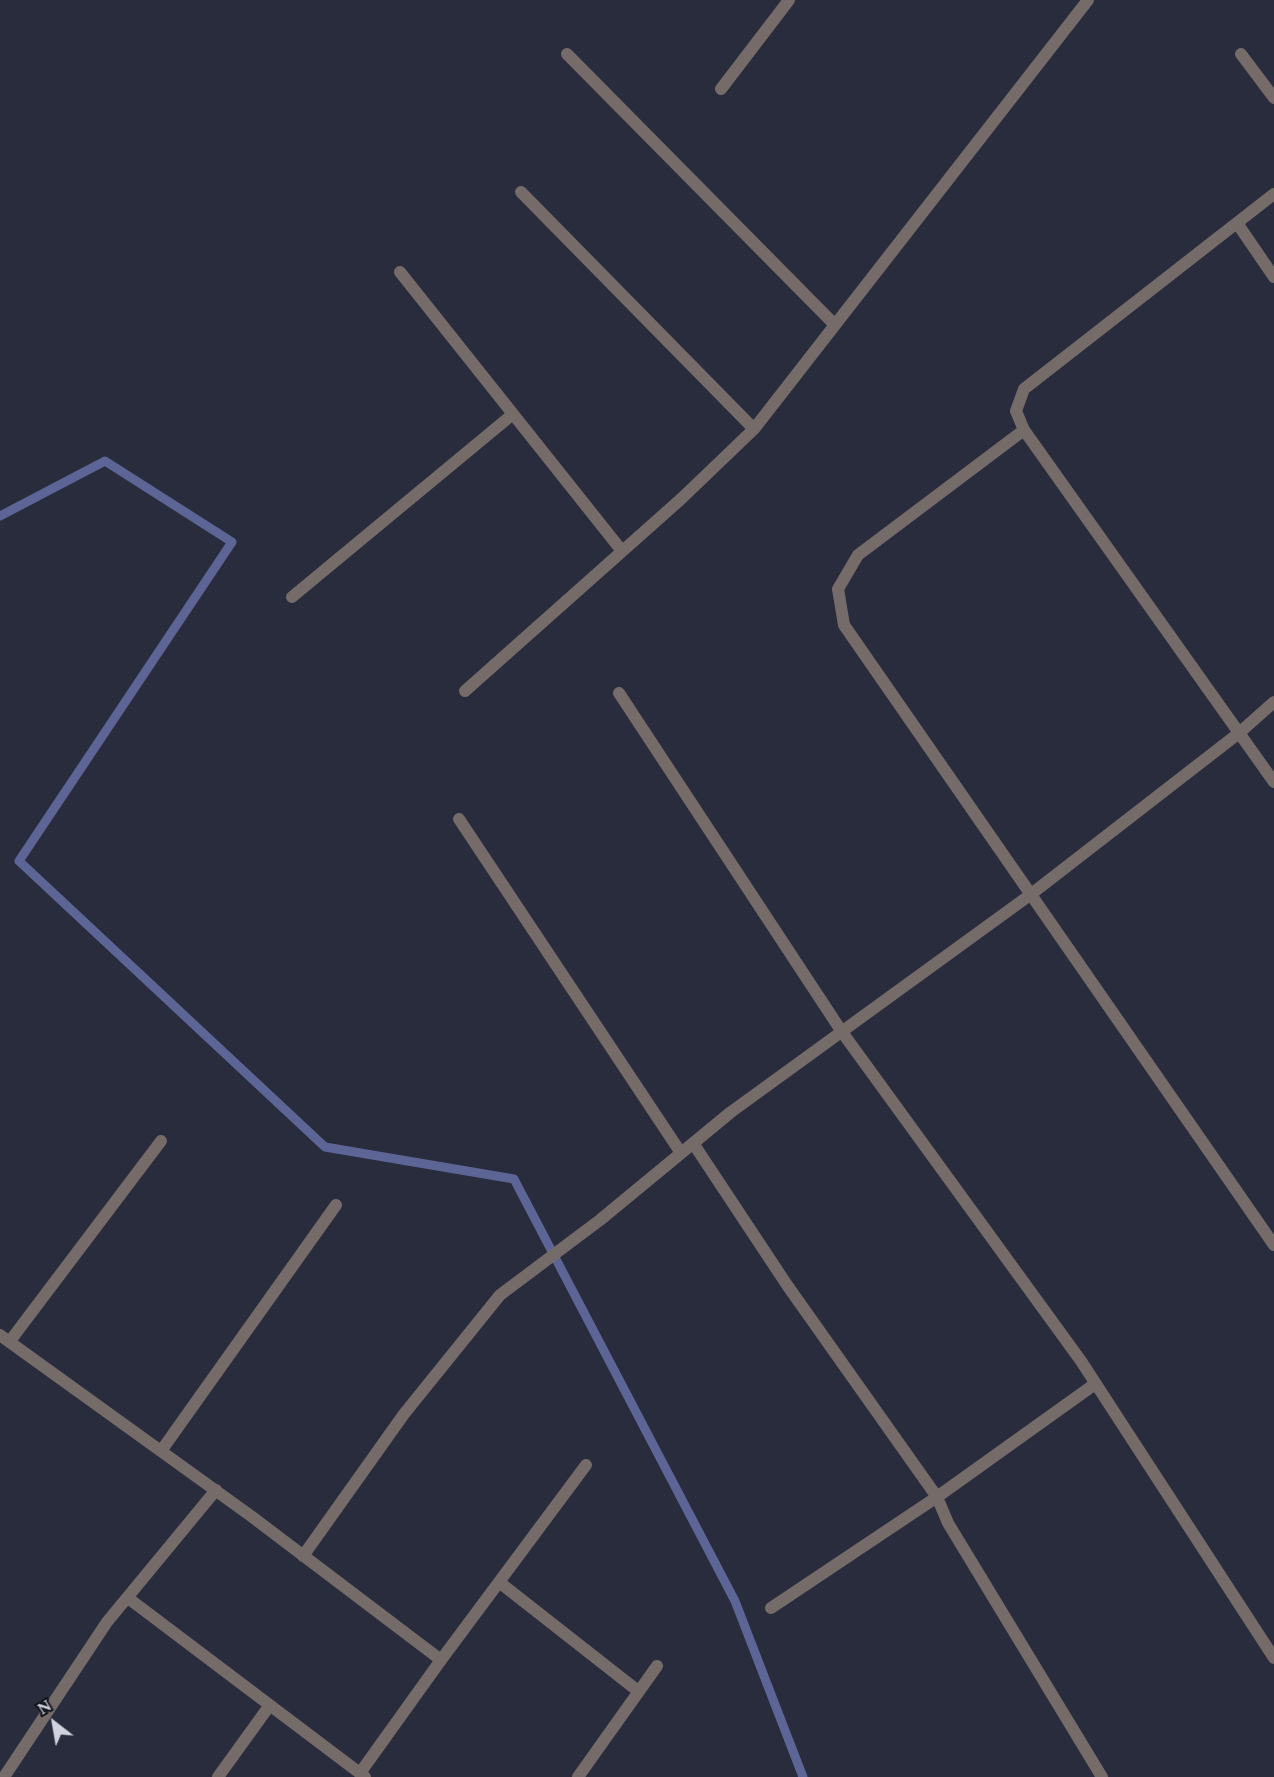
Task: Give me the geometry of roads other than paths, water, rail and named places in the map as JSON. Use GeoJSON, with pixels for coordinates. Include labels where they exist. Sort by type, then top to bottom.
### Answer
{"type":"FeatureCollection","features":[{"type":"Feature","properties":{"kind":"street"},"geometry":{"type":"LineString","coordinates":[[721,89],[789,0]]}},
{"type":"Feature","properties":{"kind":"street"},"geometry":{"type":"LineString","coordinates":[[465,692],[681,499],[754,429],[1088,0]]}},
{"type":"Feature","properties":{"kind":"street"},"geometry":{"type":"LineString","coordinates":[[567,54],[835,325]]}},
{"type":"Feature","properties":{"kind":"street"},"geometry":{"type":"LineString","coordinates":[[1241,54],[1274,98]]}},
{"type":"Feature","properties":{"kind":"street"},"geometry":{"type":"LineString","coordinates":[[521,192],[754,429]]}},
{"type":"Feature","properties":{"kind":"street"},"geometry":{"type":"LineString","coordinates":[[1274,195],[1024,389],[1016,411],[1024,430],[1274,782]]}},
{"type":"Feature","properties":{"kind":"street"},"geometry":{"type":"LineString","coordinates":[[1237,223],[1274,277]]}},
{"type":"Feature","properties":{"kind":"street"},"geometry":{"type":"LineString","coordinates":[[400,272],[622,551]]}},
{"type":"Feature","properties":{"kind":"street"},"geometry":{"type":"LineString","coordinates":[[292,597],[513,414]]}},
{"type":"Feature","properties":{"kind":"street"},"geometry":{"type":"LineString","coordinates":[[1024,430],[858,555],[838,589],[844,625],[1274,1245]]}},
{"type":"Feature","properties":{"kind":"street"},"geometry":{"type":"LineString","coordinates":[[619,693],[842,1032],[1082,1361],[1274,1658]]}},
{"type":"Feature","properties":{"kind":"street"},"geometry":{"type":"LineString","coordinates":[[303,1556],[404,1414],[500,1295],[600,1220],[731,1112],[1030,895],[1239,733],[1274,702]]}},
{"type":"Feature","properties":{"kind":"street"},"geometry":{"type":"LineString","coordinates":[[459,819],[681,1153]]}},
{"type":"Feature","properties":{"kind":"street"},"geometry":{"type":"LineString","coordinates":[[161,1141],[5,1338],[216,1490],[441,1660]]}},
{"type":"Feature","properties":{"kind":"street"},"geometry":{"type":"LineString","coordinates":[[693,1143],[787,1285],[937,1497],[948,1523],[1102,1777]]}},
{"type":"Feature","properties":{"kind":"street"},"geometry":{"type":"LineString","coordinates":[[161,1451],[336,1204]]}},
{"type":"Feature","properties":{"kind":"street"},"geometry":{"type":"LineString","coordinates":[[771,1608],[937,1497],[1095,1384]]}},
{"type":"Feature","properties":{"kind":"street"},"geometry":{"type":"LineString","coordinates":[[128,1598],[362,1775],[441,1660],[586,1465]]}},
{"type":"Feature","properties":{"kind":"street"},"geometry":{"type":"LineString","coordinates":[[4,1777],[107,1623],[216,1490]]}},
{"type":"Feature","properties":{"kind":"street"},"geometry":{"type":"LineString","coordinates":[[499,1582],[638,1691]]}},
{"type":"Feature","properties":{"kind":"street"},"geometry":{"type":"LineString","coordinates":[[578,1777],[657,1666]]}},
{"type":"Feature","properties":{"kind":"street"},"geometry":{"type":"LineString","coordinates":[[218,1777],[270,1705]]}},
{"type":"Feature","properties":{"kind":"waterway"},"geometry":{"type":"LineString","coordinates":[[0,516],[105,461],[232,542],[19,861],[325,1147],[514,1179],[735,1601],[803,1777]]}}]}
